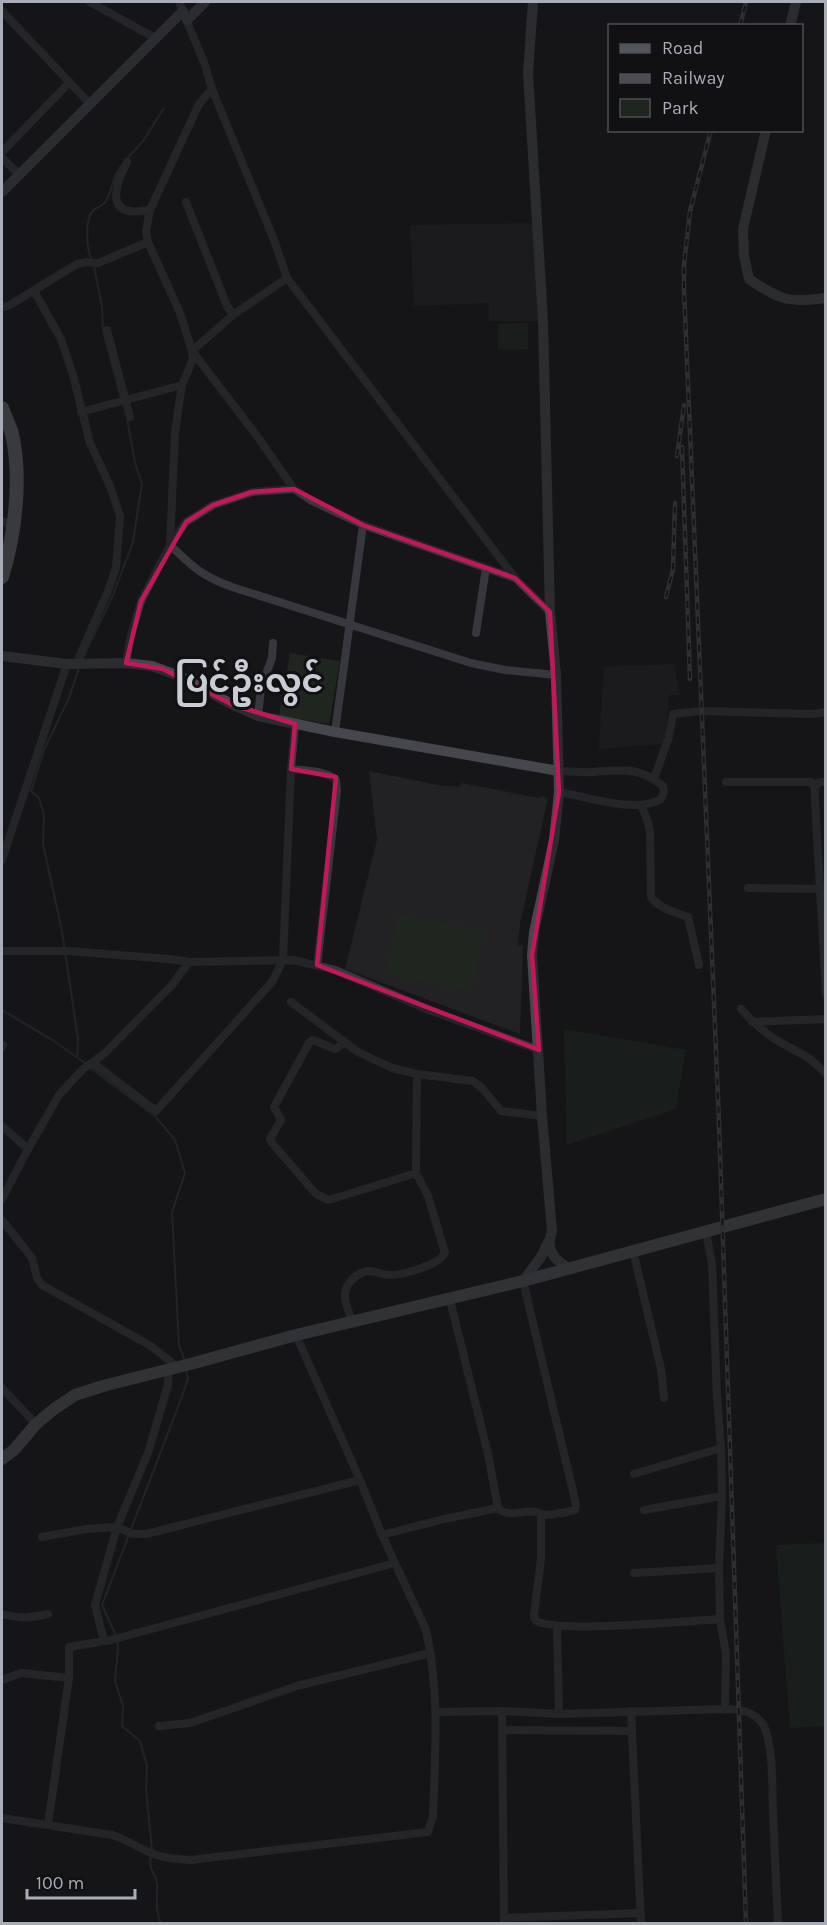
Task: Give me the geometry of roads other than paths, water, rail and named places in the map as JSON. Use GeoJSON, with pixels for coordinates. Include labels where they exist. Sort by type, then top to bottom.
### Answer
{"type":"FeatureCollection","features":[{"type":"Feature","properties":{"kind":"highway"},"geometry":{"type":"LineString","coordinates":[[2,408],[12,434],[16,479],[8,524],[9,552],[2,577]]}},
{"type":"Feature","properties":{"kind":"main road"},"geometry":{"type":"LineString","coordinates":[[2,1459],[14,1450],[36,1424],[54,1409],[75,1395],[103,1386],[296,1335],[572,1269],[825,1199]]}},
{"type":"Feature","properties":{"kind":"street"},"geometry":{"type":"LineString","coordinates":[[90,2],[155,38]]}},
{"type":"Feature","properties":{"kind":"street"},"geometry":{"type":"LineString","coordinates":[[2,192],[183,11],[205,2]]}},
{"type":"Feature","properties":{"kind":"street"},"geometry":{"type":"LineString","coordinates":[[382,1535],[498,1508],[506,1513],[536,1512],[541,1514],[575,1510],[576,1504],[523,1281],[542,1257],[552,1231],[532,955],[554,840],[559,792],[556,675],[550,612],[543,321],[528,73],[533,2]]}},
{"type":"Feature","properties":{"kind":"street"},"geometry":{"type":"LineString","coordinates":[[790,24],[796,2]]}},
{"type":"Feature","properties":{"kind":"street"},"geometry":{"type":"LineString","coordinates":[[183,11],[287,278],[515,578],[550,612]]}},
{"type":"Feature","properties":{"kind":"street"},"geometry":{"type":"LineString","coordinates":[[2,12],[90,104]]}},
{"type":"Feature","properties":{"kind":"street"},"geometry":{"type":"LineString","coordinates":[[2,152],[70,82]]}},
{"type":"Feature","properties":{"kind":"street"},"geometry":{"type":"LineString","coordinates":[[212,89],[199,104],[150,210],[146,231],[148,242],[180,313],[193,359],[182,385],[175,432],[170,545],[192,567],[210,579],[350,626],[471,663],[505,670],[556,675]]}},
{"type":"Feature","properties":{"kind":"street"},"geometry":{"type":"LineString","coordinates":[[766,132],[743,230],[744,256],[749,279],[787,300],[804,301],[825,298]]}},
{"type":"Feature","properties":{"kind":"street"},"geometry":{"type":"LineString","coordinates":[[2,158],[20,175]]}},
{"type":"Feature","properties":{"kind":"street"},"geometry":{"type":"LineString","coordinates":[[127,162],[117,186],[119,206],[128,211],[150,210]]}},
{"type":"Feature","properties":{"kind":"street"},"geometry":{"type":"LineString","coordinates":[[186,202],[232,315]]}},
{"type":"Feature","properties":{"kind":"street"},"geometry":{"type":"LineString","coordinates":[[2,306],[10,305],[77,264],[87,262],[98,264],[148,242]]}},
{"type":"Feature","properties":{"kind":"street"},"geometry":{"type":"LineString","coordinates":[[192,351],[232,315],[287,278]]}},
{"type":"Feature","properties":{"kind":"street"},"geometry":{"type":"LineString","coordinates":[[2,860],[116,568],[120,516],[110,486],[90,444],[74,375],[61,339],[34,291]]}},
{"type":"Feature","properties":{"kind":"street"},"geometry":{"type":"LineString","coordinates":[[107,330],[130,417]]}},
{"type":"Feature","properties":{"kind":"street"},"geometry":{"type":"LineString","coordinates":[[192,351],[294,489],[312,501],[363,525],[515,578]]}},
{"type":"Feature","properties":{"kind":"street"},"geometry":{"type":"LineString","coordinates":[[81,412],[182,385]]}},
{"type":"Feature","properties":{"kind":"street"},"geometry":{"type":"LineString","coordinates":[[126,663],[141,601],[170,545],[186,522],[213,506],[252,492],[294,489]]}},
{"type":"Feature","properties":{"kind":"street"},"geometry":{"type":"LineString","coordinates":[[335,732],[363,525]]}},
{"type":"Feature","properties":{"kind":"street"},"geometry":{"type":"LineString","coordinates":[[476,633],[486,568]]}},
{"type":"Feature","properties":{"kind":"street"},"geometry":{"type":"LineString","coordinates":[[258,716],[261,688],[272,658],[273,643]]}},
{"type":"Feature","properties":{"kind":"street"},"geometry":{"type":"LineString","coordinates":[[2,656],[77,664],[126,663],[163,669],[258,716],[477,758],[559,771],[632,770],[654,779],[663,786],[664,792],[661,799],[652,804],[641,805],[606,802],[559,792]]}},
{"type":"Feature","properties":{"kind":"street"},"geometry":{"type":"LineString","coordinates":[[654,779],[669,737],[673,714],[701,711],[813,714],[825,712]]}},
{"type":"Feature","properties":{"kind":"street"},"geometry":{"type":"LineString","coordinates":[[92,1063],[156,1111],[272,982],[283,960],[295,724]]}},
{"type":"Feature","properties":{"kind":"street"},"geometry":{"type":"LineString","coordinates":[[291,769],[322,773],[336,780],[337,792],[317,965]]}},
{"type":"Feature","properties":{"kind":"street"},"geometry":{"type":"LineString","coordinates":[[726,782],[812,782],[815,788],[822,889],[825,994]]}},
{"type":"Feature","properties":{"kind":"street"},"geometry":{"type":"LineString","coordinates":[[815,788],[819,782],[825,782]]}},
{"type":"Feature","properties":{"kind":"street"},"geometry":{"type":"LineString","coordinates":[[641,805],[650,833],[651,897],[663,908],[688,917],[699,965]]}},
{"type":"Feature","properties":{"kind":"street"},"geometry":{"type":"LineString","coordinates":[[748,888],[822,889]]}},
{"type":"Feature","properties":{"kind":"street"},"geometry":{"type":"LineString","coordinates":[[2,951],[64,951],[189,962],[293,960],[335,970],[429,1010],[539,1050]]}},
{"type":"Feature","properties":{"kind":"street"},"geometry":{"type":"LineString","coordinates":[[2,1199],[59,1095],[83,1069],[105,1053],[172,985],[189,962]]}},
{"type":"Feature","properties":{"kind":"street"},"geometry":{"type":"LineString","coordinates":[[291,1002],[344,1043],[392,1068],[417,1074],[473,1081],[482,1088],[501,1111],[542,1116]]}},
{"type":"Feature","properties":{"kind":"street"},"geometry":{"type":"LineString","coordinates":[[741,1009],[752,1022],[777,1041],[805,1054],[825,1074]]}},
{"type":"Feature","properties":{"kind":"street"},"geometry":{"type":"LineString","coordinates":[[752,1022],[825,1019]]}},
{"type":"Feature","properties":{"kind":"street"},"geometry":{"type":"LineString","coordinates":[[344,1043],[335,1049],[318,1041],[313,1040],[309,1043],[274,1107],[281,1120],[270,1139],[272,1143],[316,1194],[329,1200],[416,1173]]}},
{"type":"Feature","properties":{"kind":"street"},"geometry":{"type":"LineString","coordinates":[[352,1322],[345,1294],[356,1275],[366,1271],[376,1271],[391,1275],[434,1265],[442,1258],[444,1252],[428,1197],[416,1173],[417,1074]]}},
{"type":"Feature","properties":{"kind":"street"},"geometry":{"type":"LineString","coordinates":[[2,1126],[28,1149]]}},
{"type":"Feature","properties":{"kind":"street"},"geometry":{"type":"LineString","coordinates":[[2,1220],[32,1258],[37,1278],[42,1285],[151,1346],[179,1366],[168,1385],[95,1605],[107,1640]]}},
{"type":"Feature","properties":{"kind":"street"},"geometry":{"type":"LineString","coordinates":[[706,1232],[712,1263],[721,1448],[722,1496],[718,1568],[720,1619],[726,1653],[725,1709]]}},
{"type":"Feature","properties":{"kind":"street"},"geometry":{"type":"LineString","coordinates":[[548,1242],[551,1253],[561,1264],[572,1269]]}},
{"type":"Feature","properties":{"kind":"street"},"geometry":{"type":"LineString","coordinates":[[633,1251],[661,1369],[664,1398]]}},
{"type":"Feature","properties":{"kind":"street"},"geometry":{"type":"LineString","coordinates":[[450,1300],[488,1454],[498,1508]]}},
{"type":"Feature","properties":{"kind":"street"},"geometry":{"type":"LineString","coordinates":[[2,1818],[112,1835],[156,1855],[191,1860],[428,1832],[433,1816],[436,1712],[426,1629],[382,1535],[296,1335]]}},
{"type":"Feature","properties":{"kind":"street"},"geometry":{"type":"LineString","coordinates":[[2,1388],[36,1424]]}},
{"type":"Feature","properties":{"kind":"street"},"geometry":{"type":"LineString","coordinates":[[634,1474],[721,1448]]}},
{"type":"Feature","properties":{"kind":"street"},"geometry":{"type":"LineString","coordinates":[[42,1537],[87,1529],[121,1529],[133,1534],[146,1534],[360,1480]]}},
{"type":"Feature","properties":{"kind":"street"},"geometry":{"type":"LineString","coordinates":[[644,1510],[722,1496]]}},
{"type":"Feature","properties":{"kind":"street"},"geometry":{"type":"LineString","coordinates":[[541,1514],[541,1559],[535,1620],[540,1624],[557,1627],[619,1626],[720,1619]]}},
{"type":"Feature","properties":{"kind":"street"},"geometry":{"type":"LineString","coordinates":[[48,1825],[69,1678],[69,1647],[121,1637],[395,1563]]}},
{"type":"Feature","properties":{"kind":"street"},"geometry":{"type":"LineString","coordinates":[[634,1573],[718,1568]]}},
{"type":"Feature","properties":{"kind":"street"},"geometry":{"type":"LineString","coordinates":[[2,1614],[15,1618],[48,1614]]}},
{"type":"Feature","properties":{"kind":"street"},"geometry":{"type":"LineString","coordinates":[[557,1627],[559,1714]]}},
{"type":"Feature","properties":{"kind":"street"},"geometry":{"type":"LineString","coordinates":[[159,1726],[190,1723],[297,1686],[430,1653]]}},
{"type":"Feature","properties":{"kind":"street"},"geometry":{"type":"LineString","coordinates":[[2,1680],[21,1673],[69,1678]]}},
{"type":"Feature","properties":{"kind":"street"},"geometry":{"type":"LineString","coordinates":[[436,1712],[502,1711],[559,1714],[738,1709],[751,1713],[760,1721],[765,1730],[771,1760],[778,1923]]}},
{"type":"Feature","properties":{"kind":"street"},"geometry":{"type":"LineString","coordinates":[[502,1711],[504,1921],[641,1913]]}},
{"type":"Feature","properties":{"kind":"street"},"geometry":{"type":"LineString","coordinates":[[631,1711],[641,1923]]}},
{"type":"Feature","properties":{"kind":"street"},"geometry":{"type":"LineString","coordinates":[[503,1730],[632,1731]]}},
{"type":"Feature","properties":{"kind":"waterway"},"geometry":{"type":"LineString","coordinates":[[126,160],[143,141],[164,108]]}},
{"type":"Feature","properties":{"kind":"waterway"},"geometry":{"type":"LineString","coordinates":[[92,261],[88,243],[88,221],[93,211],[106,201],[122,165]]}},
{"type":"Feature","properties":{"kind":"waterway"},"geometry":{"type":"LineString","coordinates":[[94,266],[102,307],[103,330],[120,395]]}},
{"type":"Feature","properties":{"kind":"waterway"},"geometry":{"type":"LineString","coordinates":[[82,660],[113,595],[133,542],[142,484],[135,463],[127,418]]}},
{"type":"Feature","properties":{"kind":"waterway"},"geometry":{"type":"LineString","coordinates":[[77,1057],[78,1039],[62,931],[43,844],[44,815],[39,798],[31,791],[44,750],[69,698],[79,668]]}},
{"type":"Feature","properties":{"kind":"waterway"},"geometry":{"type":"LineString","coordinates":[[2,1010],[54,1041],[85,1063]]}},
{"type":"Feature","properties":{"kind":"waterway"},"geometry":{"type":"LineString","coordinates":[[89,1067],[156,1117],[175,1140],[185,1173],[172,1212],[179,1345],[185,1361]]}},
{"type":"Feature","properties":{"kind":"waterway"},"geometry":{"type":"LineString","coordinates":[[116,1636],[102,1605],[181,1399],[188,1379],[186,1370]]}},
{"type":"Feature","properties":{"kind":"waterway"},"geometry":{"type":"LineString","coordinates":[[117,1642],[115,1681],[123,1706],[122,1726],[140,1741],[147,1766],[146,1789],[152,1850]]}},
{"type":"Feature","properties":{"kind":"waterway"},"geometry":{"type":"LineString","coordinates":[[151,1855],[151,1869],[156,1880],[157,1908],[161,1924]]}},
{"type":"Feature","properties":{"kind":"railway"},"geometry":{"type":"LineString","coordinates":[[740,24],[746,2]]}},
{"type":"Feature","properties":{"kind":"railway"},"geometry":{"type":"LineString","coordinates":[[710,132],[690,211],[684,265],[684,289],[719,1123],[746,1924]]}},
{"type":"Feature","properties":{"kind":"railway"},"geometry":{"type":"LineString","coordinates":[[677,456],[684,405]]}},
{"type":"Feature","properties":{"kind":"railway"},"geometry":{"type":"LineString","coordinates":[[682,447],[690,679]]}},
{"type":"Feature","properties":{"kind":"railway"},"geometry":{"type":"LineString","coordinates":[[666,597],[673,569],[675,503]]}},
{"type":"Feature","properties":{"kind":"district","name":"ပြင်ဦးလွင်"},"geometry":{"type":"Point","coordinates":[249,680]}}]}
